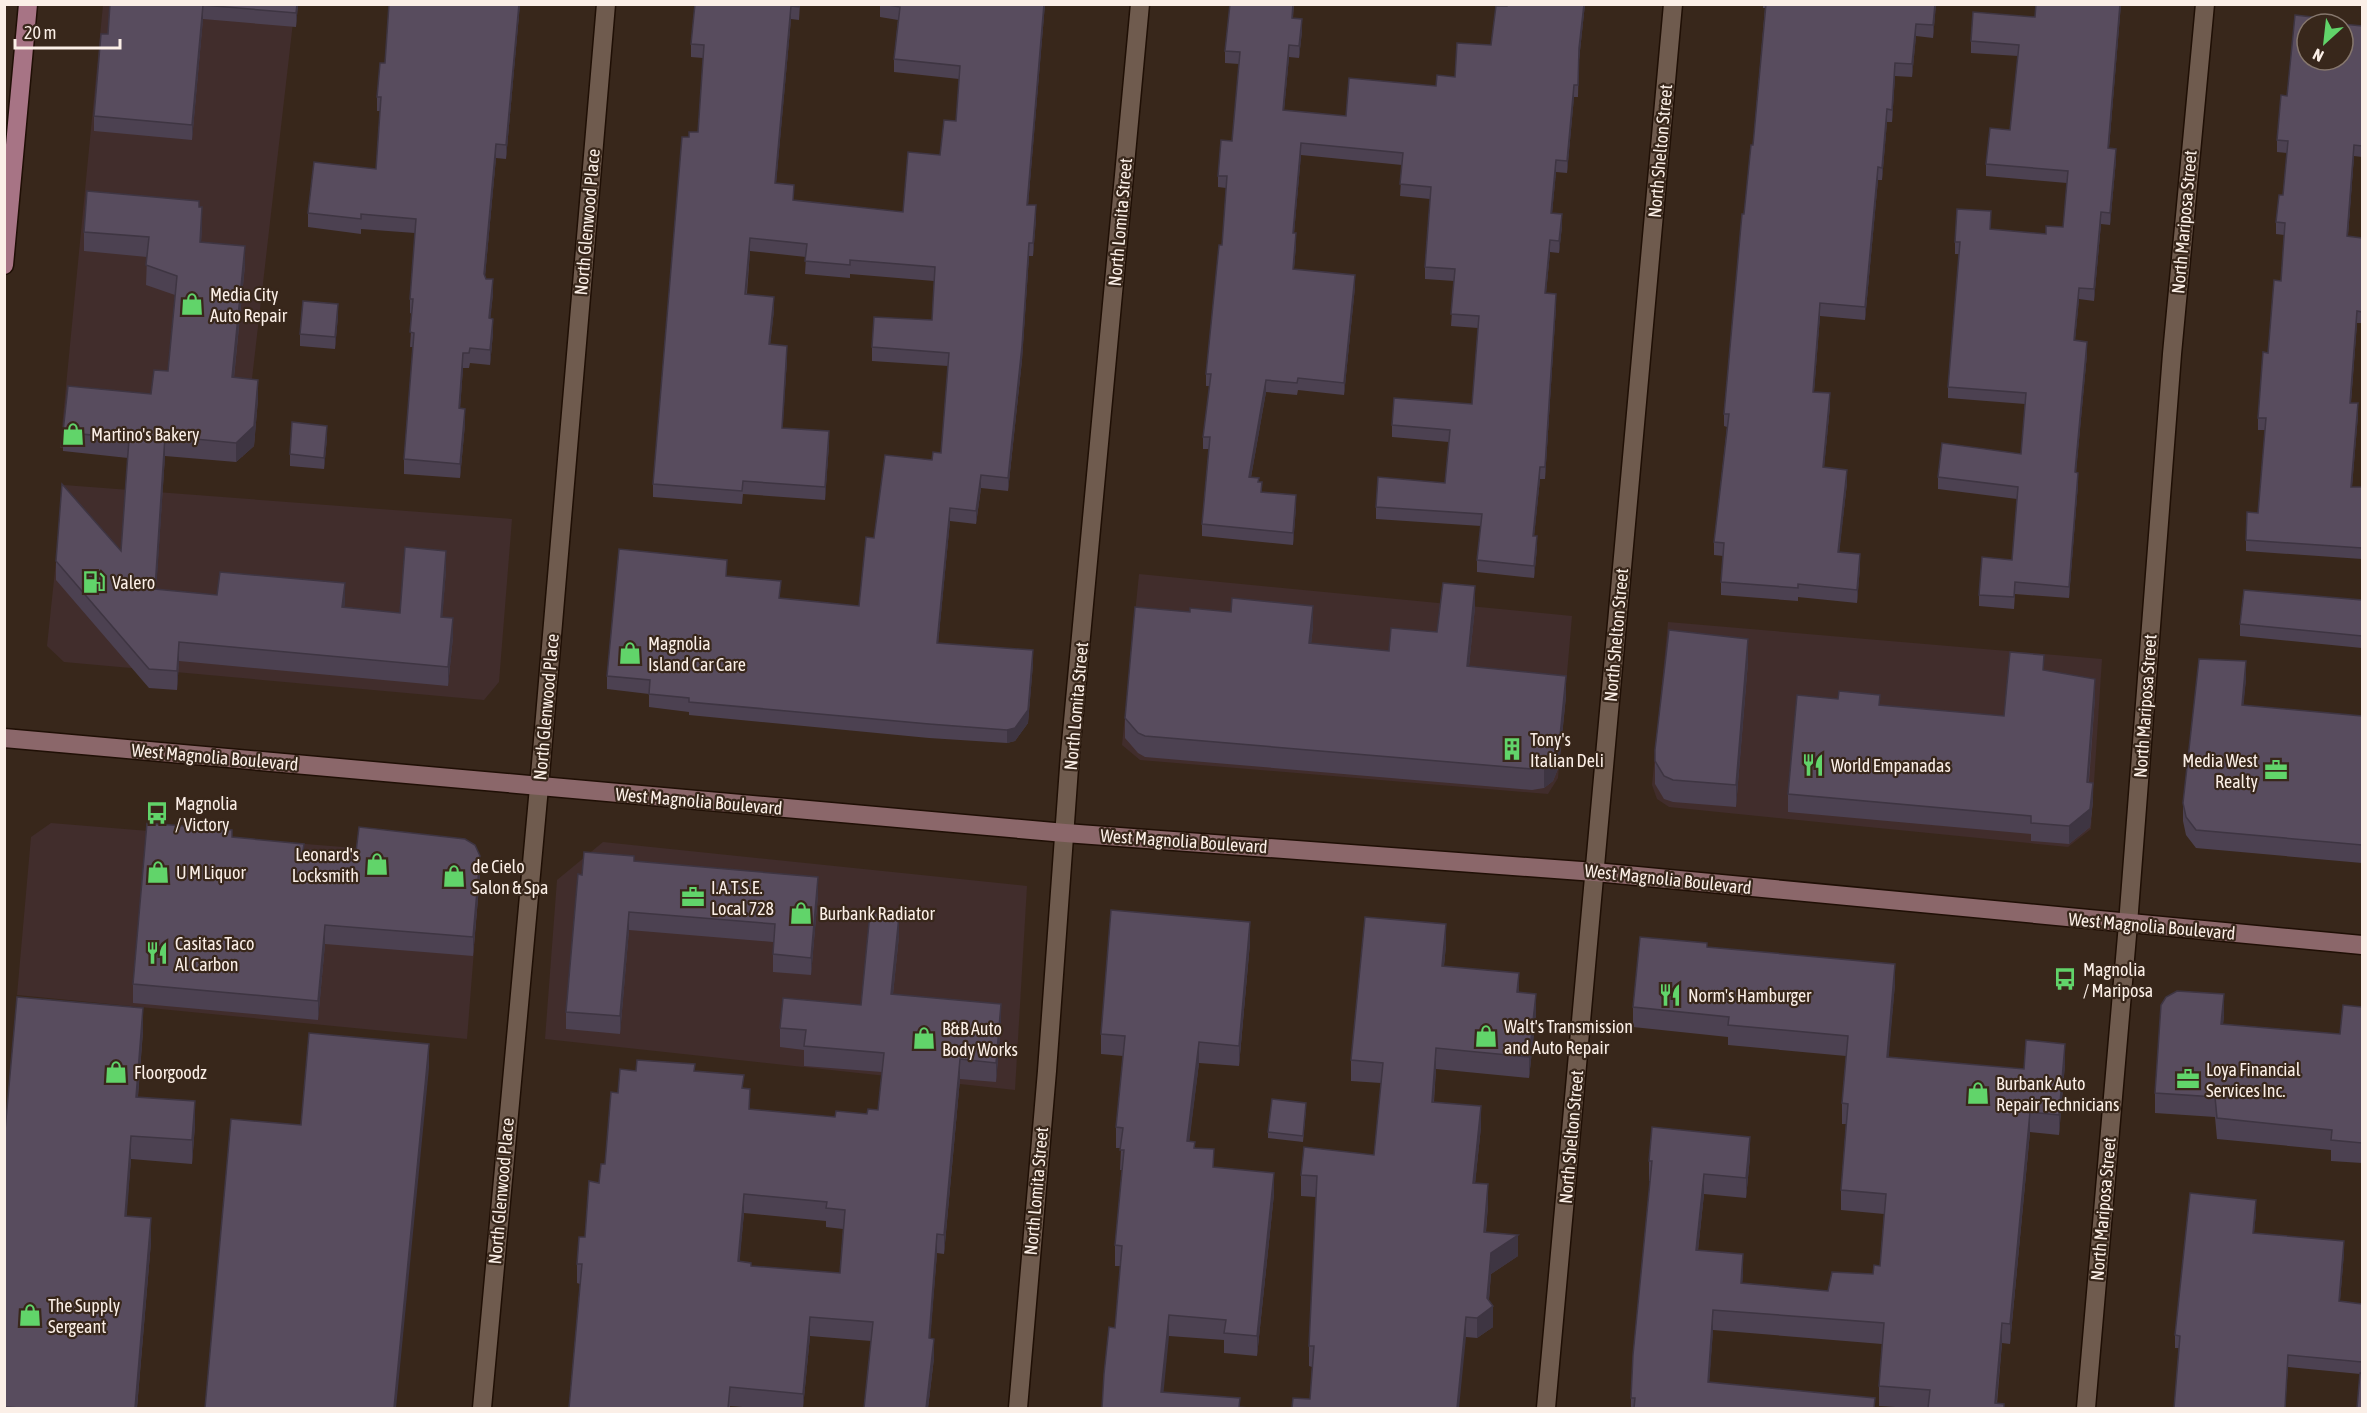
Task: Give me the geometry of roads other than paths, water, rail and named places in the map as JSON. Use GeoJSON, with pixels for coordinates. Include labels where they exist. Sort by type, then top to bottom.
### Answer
{"type":"FeatureCollection","features":[{"type":"Feature","properties":{"kind":"main road"},"geometry":{"type":"LineString","coordinates":[[4,265],[28,4]]}},
{"type":"Feature","properties":{"kind":"main road","name":"West Magnolia Boulevard"},"geometry":{"type":"LineString","coordinates":[[4,738],[1065,833],[1594,872],[2362,945]]}},
{"type":"Feature","properties":{"kind":"street","name":"North Glenwood Place"},"geometry":{"type":"LineString","coordinates":[[482,1408],[539,787],[606,4]]}},
{"type":"Feature","properties":{"kind":"street","name":"North Lomita Street"},"geometry":{"type":"LineString","coordinates":[[1017,1408],[1065,833],[1140,4]]}},
{"type":"Feature","properties":{"kind":"street","name":"North Shelton Street"},"geometry":{"type":"LineString","coordinates":[[1546,1408],[1673,4]]}},
{"type":"Feature","properties":{"kind":"street","name":"North Mariposa Street"},"geometry":{"type":"LineString","coordinates":[[2086,1408],[2128,924],[2172,354],[2205,4]]}},
{"type":"Feature","properties":{"kind":"place","name":"Media City Auto Repair"},"geometry":{"type":"Point","coordinates":[192,304]}},
{"type":"Feature","properties":{"kind":"place","name":"Martino's Bakery"},"geometry":{"type":"Point","coordinates":[73,434]}},
{"type":"Feature","properties":{"kind":"place","name":"Valero"},"geometry":{"type":"Point","coordinates":[94,582]}},
{"type":"Feature","properties":{"kind":"place","name":"Magnolia Island Car Care"},"geometry":{"type":"Point","coordinates":[630,653]}},
{"type":"Feature","properties":{"kind":"place","name":"Tony's Italian Deli"},"geometry":{"type":"Point","coordinates":[1512,749]}},
{"type":"Feature","properties":{"kind":"place","name":"World Empanadas"},"geometry":{"type":"Point","coordinates":[1813,765]}},
{"type":"Feature","properties":{"kind":"place","name":"Media West Realty"},"geometry":{"type":"Point","coordinates":[2276,770]}},
{"type":"Feature","properties":{"kind":"place","name":"Magnolia / Victory"},"geometry":{"type":"Point","coordinates":[157,813]}},
{"type":"Feature","properties":{"kind":"place","name":"Leonard's Locksmith"},"geometry":{"type":"Point","coordinates":[377,864]}},
{"type":"Feature","properties":{"kind":"place","name":"U M Liquor"},"geometry":{"type":"Point","coordinates":[158,872]}},
{"type":"Feature","properties":{"kind":"place","name":"de Cielo Salon & Spa"},"geometry":{"type":"Point","coordinates":[454,876]}},
{"type":"Feature","properties":{"kind":"place","name":"I.A.T.S.E. Local 728"},"geometry":{"type":"Point","coordinates":[693,897]}},
{"type":"Feature","properties":{"kind":"place","name":"Burbank Radiator"},"geometry":{"type":"Point","coordinates":[801,913]}},
{"type":"Feature","properties":{"kind":"place","name":"Casitas Taco Al Carbon"},"geometry":{"type":"Point","coordinates":[157,953]}},
{"type":"Feature","properties":{"kind":"place","name":"Magnolia / Mariposa"},"geometry":{"type":"Point","coordinates":[2065,979]}},
{"type":"Feature","properties":{"kind":"place","name":"Norm's Hamburger"},"geometry":{"type":"Point","coordinates":[1670,995]}},
{"type":"Feature","properties":{"kind":"place","name":"Walt's Transmission and Auto Repair"},"geometry":{"type":"Point","coordinates":[1486,1036]}},
{"type":"Feature","properties":{"kind":"place","name":"B&B Auto Body Works"},"geometry":{"type":"Point","coordinates":[924,1038]}},
{"type":"Feature","properties":{"kind":"place","name":"Floorgoodz"},"geometry":{"type":"Point","coordinates":[116,1072]}},
{"type":"Feature","properties":{"kind":"place","name":"Loya Financial Services Inc."},"geometry":{"type":"Point","coordinates":[2188,1079]}},
{"type":"Feature","properties":{"kind":"place","name":"Burbank Auto Repair Technicians"},"geometry":{"type":"Point","coordinates":[1978,1093]}},
{"type":"Feature","properties":{"kind":"place","name":"The Supply Sergeant"},"geometry":{"type":"Point","coordinates":[30,1315]}}]}
